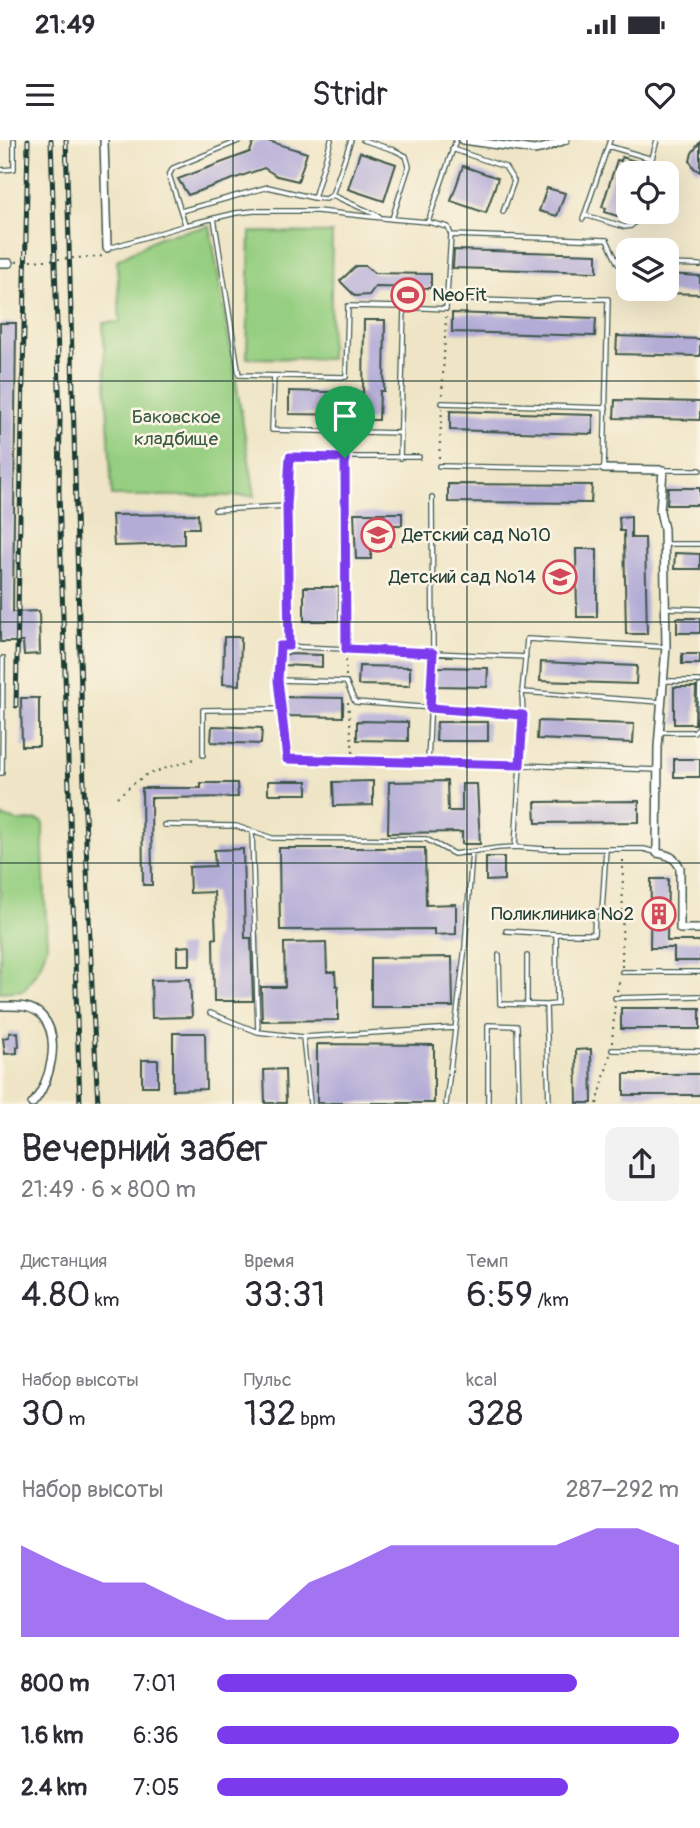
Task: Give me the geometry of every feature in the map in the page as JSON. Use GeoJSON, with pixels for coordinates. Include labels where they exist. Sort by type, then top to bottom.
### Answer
{"type":"FeatureCollection","features":[{"type":"Feature","properties":{"kind":"street"},"geometry":{"type":"LineString","coordinates":[[104,140],[107,248]]}},
{"type":"Feature","properties":{"kind":"street"},"geometry":{"type":"LineString","coordinates":[[463,140],[525,149],[538,149],[565,140]]}},
{"type":"Feature","properties":{"kind":"street"},"geometry":{"type":"LineString","coordinates":[[0,263],[9,263]]}},
{"type":"Feature","properties":{"kind":"street"},"geometry":{"type":"LineString","coordinates":[[604,469],[663,470],[660,511],[664,529],[666,647],[659,732],[657,853],[670,856],[680,868],[680,929],[700,929]]}},
{"type":"Feature","properties":{"kind":"street"},"geometry":{"type":"LineString","coordinates":[[0,1006],[24,1006],[41,1015],[48,1027],[52,1061],[48,1076],[32,1104]]}},
{"type":"Feature","properties":{"kind":"lane"},"geometry":{"type":"LineString","coordinates":[[0,170],[15,169],[14,140]]}},
{"type":"Feature","properties":{"kind":"lane"},"geometry":{"type":"LineString","coordinates":[[186,225],[169,175],[173,167],[241,140]]}},
{"type":"Feature","properties":{"kind":"lane"},"geometry":{"type":"LineString","coordinates":[[314,198],[331,140]]}},
{"type":"Feature","properties":{"kind":"lane"},"geometry":{"type":"LineString","coordinates":[[181,211],[268,187],[314,198],[326,198],[332,195],[351,140]]}},
{"type":"Feature","properties":{"kind":"lane"},"geometry":{"type":"LineString","coordinates":[[363,140],[406,156],[409,166],[392,219]]}},
{"type":"Feature","properties":{"kind":"lane"},"geometry":{"type":"LineString","coordinates":[[428,222],[456,140]]}},
{"type":"Feature","properties":{"kind":"lane"},"geometry":{"type":"LineString","coordinates":[[538,149],[541,140]]}},
{"type":"Feature","properties":{"kind":"lane"},"geometry":{"type":"LineString","coordinates":[[610,140],[584,217],[625,227],[633,224]]}},
{"type":"Feature","properties":{"kind":"lane"},"geometry":{"type":"LineString","coordinates":[[608,146],[652,159],[657,140]]}},
{"type":"Feature","properties":{"kind":"lane"},"geometry":{"type":"LineString","coordinates":[[452,149],[505,167],[513,181],[503,212]]}},
{"type":"Feature","properties":{"kind":"lane"},"geometry":{"type":"LineString","coordinates":[[332,195],[383,217]]}},
{"type":"Feature","properties":{"kind":"lane"},"geometry":{"type":"LineString","coordinates":[[107,248],[186,225],[214,218],[236,213],[254,211],[317,211],[428,222],[449,227],[446,309],[348,306],[346,377],[239,375],[214,218]]}},
{"type":"Feature","properties":{"kind":"lane"},"geometry":{"type":"LineString","coordinates":[[450,235],[607,240],[616,260]]}},
{"type":"Feature","properties":{"kind":"lane"},"geometry":{"type":"LineString","coordinates":[[679,264],[700,265]]}},
{"type":"Feature","properties":{"kind":"lane"},"geometry":{"type":"LineString","coordinates":[[439,466],[604,469],[608,299],[555,299],[537,302],[446,299]]}},
{"type":"Feature","properties":{"kind":"lane"},"geometry":{"type":"LineString","coordinates":[[400,458],[404,307]]}},
{"type":"Feature","properties":{"kind":"lane"},"geometry":{"type":"LineString","coordinates":[[274,376],[272,430],[401,433]]}},
{"type":"Feature","properties":{"kind":"lane"},"geometry":{"type":"LineString","coordinates":[[442,402],[606,408]]}},
{"type":"Feature","properties":{"kind":"lane"},"geometry":{"type":"LineString","coordinates":[[289,646],[287,506],[290,457],[419,457]]}},
{"type":"Feature","properties":{"kind":"lane"},"geometry":{"type":"LineString","coordinates":[[345,458],[346,649]]}},
{"type":"Feature","properties":{"kind":"lane"},"geometry":{"type":"LineString","coordinates":[[663,470],[700,470]]}},
{"type":"Feature","properties":{"kind":"lane"},"geometry":{"type":"LineString","coordinates":[[428,763],[433,653],[432,497]]}},
{"type":"Feature","properties":{"kind":"lane"},"geometry":{"type":"LineString","coordinates":[[215,510],[287,506]]}},
{"type":"Feature","properties":{"kind":"lane"},"geometry":{"type":"LineString","coordinates":[[664,544],[700,544]]}},
{"type":"Feature","properties":{"kind":"lane"},"geometry":{"type":"LineString","coordinates":[[665,608],[700,609]]}},
{"type":"Feature","properties":{"kind":"lane"},"geometry":{"type":"LineString","coordinates":[[515,847],[527,639],[666,647]]}},
{"type":"Feature","properties":{"kind":"lane"},"geometry":{"type":"LineString","coordinates":[[526,657],[280,646],[278,680],[287,759],[658,770]]}},
{"type":"Feature","properties":{"kind":"lane"},"geometry":{"type":"LineString","coordinates":[[0,773],[3,658]]}},
{"type":"Feature","properties":{"kind":"lane"},"geometry":{"type":"LineString","coordinates":[[278,680],[346,682],[355,702],[523,715]]}},
{"type":"Feature","properties":{"kind":"lane"},"geometry":{"type":"LineString","coordinates":[[659,732],[694,732],[699,727],[700,684],[663,681]]}},
{"type":"Feature","properties":{"kind":"lane"},"geometry":{"type":"LineString","coordinates":[[522,692],[661,702]]}},
{"type":"Feature","properties":{"kind":"lane"},"geometry":{"type":"LineString","coordinates":[[204,755],[203,710],[281,709]]}},
{"type":"Feature","properties":{"kind":"lane"},"geometry":{"type":"LineString","coordinates":[[164,825],[236,826],[272,838],[426,839],[454,854],[515,847],[644,849],[657,853]]}},
{"type":"Feature","properties":{"kind":"lane"},"geometry":{"type":"LineString","coordinates":[[252,831],[258,1032]]}},
{"type":"Feature","properties":{"kind":"lane"},"geometry":{"type":"LineString","coordinates":[[506,931],[594,934],[595,912],[601,911],[606,849]]}},
{"type":"Feature","properties":{"kind":"lane"},"geometry":{"type":"LineString","coordinates":[[446,1104],[465,947],[472,852]]}},
{"type":"Feature","properties":{"kind":"lane"},"geometry":{"type":"LineString","coordinates":[[499,955],[500,1004],[557,1004],[556,934]]}},
{"type":"Feature","properties":{"kind":"lane"},"geometry":{"type":"LineString","coordinates":[[527,956],[527,1005]]}},
{"type":"Feature","properties":{"kind":"lane"},"geometry":{"type":"LineString","coordinates":[[622,972],[700,972]]}},
{"type":"Feature","properties":{"kind":"lane"},"geometry":{"type":"LineString","coordinates":[[615,998],[700,996]]}},
{"type":"Feature","properties":{"kind":"lane"},"geometry":{"type":"LineString","coordinates":[[546,1005],[549,1104]]}},
{"type":"Feature","properties":{"kind":"lane"},"geometry":{"type":"LineString","coordinates":[[210,1013],[258,1032],[303,1037],[455,1028]]}},
{"type":"Feature","properties":{"kind":"lane"},"geometry":{"type":"LineString","coordinates":[[488,1104],[488,1025],[517,1026],[519,1104]]}},
{"type":"Feature","properties":{"kind":"lane"},"geometry":{"type":"LineString","coordinates":[[303,1037],[310,1104]]}},
{"type":"Feature","properties":{"kind":"lane"},"geometry":{"type":"LineString","coordinates":[[612,1050],[700,1051]]}},
{"type":"Feature","properties":{"kind":"path"},"geometry":{"type":"LineString","coordinates":[[9,263],[105,256],[107,248]]}},
{"type":"Feature","properties":{"kind":"path"},"geometry":{"type":"LineString","coordinates":[[439,466],[446,309]]}},
{"type":"Feature","properties":{"kind":"path"},"geometry":{"type":"LineString","coordinates":[[117,797],[146,775],[204,755]]}},
{"type":"Feature","properties":{"kind":"path"},"geometry":{"type":"LineString","coordinates":[[597,1104],[612,1050],[615,998],[622,972],[623,849]]}},
{"type":"Feature","properties":{"kind":"green space","name":"Баковское кладбище"},"geometry":{"type":"Polygon","coordinates":[[[210,226],[255,496],[112,496],[103,323],[120,322],[117,260],[159,237],[210,226]]]}},
{"type":"Feature","properties":{"kind":"green space"},"geometry":{"type":"Polygon","coordinates":[[[250,232],[332,233],[330,359],[247,358],[250,232]]]}},
{"type":"Feature","properties":{"kind":"green space"},"geometry":{"type":"Polygon","coordinates":[[[0,816],[21,822],[43,822],[47,946],[40,966],[24,990],[0,992],[0,816]]]}},
{"type":"Feature","properties":{"kind":"building"},"geometry":{"type":"Polygon","coordinates":[[[265,140],[307,153],[298,181],[277,176],[264,168],[188,195],[178,179],[250,152],[253,143],[265,140]]]}},
{"type":"Feature","properties":{"kind":"building"},"geometry":{"type":"Polygon","coordinates":[[[700,142],[700,172],[690,161],[700,142]]]}},
{"type":"Feature","properties":{"kind":"building"},"geometry":{"type":"Polygon","coordinates":[[[360,152],[396,164],[384,201],[348,189],[360,152]]]}},
{"type":"Feature","properties":{"kind":"building"},"geometry":{"type":"Polygon","coordinates":[[[616,163],[616,216],[605,212],[606,208],[602,207],[616,163]]]}},
{"type":"Feature","properties":{"kind":"building"},"geometry":{"type":"Polygon","coordinates":[[[463,166],[498,178],[486,213],[451,201],[463,166]]]}},
{"type":"Feature","properties":{"kind":"building"},"geometry":{"type":"Polygon","coordinates":[[[547,188],[565,193],[557,216],[539,211],[547,188]]]}},
{"type":"Feature","properties":{"kind":"building"},"geometry":{"type":"Polygon","coordinates":[[[454,250],[597,254],[597,272],[453,268],[454,250]]]}},
{"type":"Feature","properties":{"kind":"building"},"geometry":{"type":"Polygon","coordinates":[[[356,266],[366,266],[374,273],[431,274],[431,288],[375,287],[369,295],[355,296],[340,281],[356,266]]]}},
{"type":"Feature","properties":{"kind":"building"},"geometry":{"type":"Polygon","coordinates":[[[679,275],[700,276],[700,294],[679,293],[679,275]]]}},
{"type":"Feature","properties":{"kind":"building"},"geometry":{"type":"Polygon","coordinates":[[[452,313],[596,318],[595,336],[452,332],[452,313]]]}},
{"type":"Feature","properties":{"kind":"building"},"geometry":{"type":"Polygon","coordinates":[[[364,320],[385,320],[384,391],[380,391],[379,420],[363,420],[359,415],[289,414],[289,391],[363,393],[364,320]]]}},
{"type":"Feature","properties":{"kind":"building"},"geometry":{"type":"Polygon","coordinates":[[[0,323],[16,323],[13,612],[39,611],[40,654],[24,655],[23,642],[0,642],[0,323]]]}},
{"type":"Feature","properties":{"kind":"building"},"geometry":{"type":"Polygon","coordinates":[[[617,336],[700,339],[700,356],[616,354],[617,336]]]}},
{"type":"Feature","properties":{"kind":"building"},"geometry":{"type":"Polygon","coordinates":[[[615,400],[700,402],[700,420],[614,418],[615,400]]]}},
{"type":"Feature","properties":{"kind":"building"},"geometry":{"type":"Polygon","coordinates":[[[450,411],[593,415],[593,434],[450,430],[450,411]]]}},
{"type":"Feature","properties":{"kind":"building"},"geometry":{"type":"Polygon","coordinates":[[[448,484],[592,485],[591,503],[448,502],[448,484]]]}},
{"type":"Feature","properties":{"kind":"building"},"geometry":{"type":"Polygon","coordinates":[[[668,488],[700,488],[700,505],[667,505],[668,488]]]}},
{"type":"Feature","properties":{"kind":"building","name":"Детский сад №10"},"geometry":{"type":"Polygon","coordinates":[[[354,513],[402,513],[402,525],[390,525],[390,546],[371,547],[371,559],[356,559],[354,513]]]}},
{"type":"Feature","properties":{"kind":"building"},"geometry":{"type":"Polygon","coordinates":[[[198,514],[199,528],[184,528],[184,544],[114,546],[112,515],[198,514]]]}},
{"type":"Feature","properties":{"kind":"building"},"geometry":{"type":"Polygon","coordinates":[[[631,516],[631,538],[645,538],[647,634],[626,634],[624,531],[620,531],[619,517],[631,516]]]}},
{"type":"Feature","properties":{"kind":"building"},"geometry":{"type":"Polygon","coordinates":[[[576,549],[597,549],[597,617],[577,617],[576,549]]]}},
{"type":"Feature","properties":{"kind":"building"},"geometry":{"type":"Polygon","coordinates":[[[675,553],[700,554],[700,569],[674,569],[675,553]]]}},
{"type":"Feature","properties":{"kind":"building"},"geometry":{"type":"Polygon","coordinates":[[[304,587],[339,587],[339,621],[304,621],[304,587]]]}},
{"type":"Feature","properties":{"kind":"building"},"geometry":{"type":"Polygon","coordinates":[[[677,618],[700,618],[700,633],[677,633],[677,618]]]}},
{"type":"Feature","properties":{"kind":"building"},"geometry":{"type":"Polygon","coordinates":[[[224,637],[241,637],[240,685],[223,684],[224,637]]]}},
{"type":"Feature","properties":{"kind":"building"},"geometry":{"type":"Polygon","coordinates":[[[284,654],[322,655],[322,667],[284,665],[284,654]]]}},
{"type":"Feature","properties":{"kind":"building"},"geometry":{"type":"Polygon","coordinates":[[[682,654],[700,654],[700,664],[682,664],[682,654]]]}},
{"type":"Feature","properties":{"kind":"building"},"geometry":{"type":"Polygon","coordinates":[[[541,662],[637,666],[636,684],[540,681],[541,662]]]}},
{"type":"Feature","properties":{"kind":"building"},"geometry":{"type":"Polygon","coordinates":[[[359,666],[410,667],[410,686],[358,685],[359,666]]]}},
{"type":"Feature","properties":{"kind":"building"},"geometry":{"type":"Polygon","coordinates":[[[437,667],[488,668],[487,687],[436,686],[437,667]]]}},
{"type":"Feature","properties":{"kind":"building"},"geometry":{"type":"Polygon","coordinates":[[[674,687],[696,687],[695,724],[674,724],[674,687]]]}},
{"type":"Feature","properties":{"kind":"building"},"geometry":{"type":"Polygon","coordinates":[[[285,697],[343,698],[343,717],[287,716],[285,697]]]}},
{"type":"Feature","properties":{"kind":"building"},"geometry":{"type":"Polygon","coordinates":[[[21,698],[39,698],[39,746],[22,746],[21,698]]]}},
{"type":"Feature","properties":{"kind":"building"},"geometry":{"type":"Polygon","coordinates":[[[357,721],[408,722],[408,741],[357,740],[357,721]]]}},
{"type":"Feature","properties":{"kind":"building"},"geometry":{"type":"Polygon","coordinates":[[[538,721],[634,724],[633,743],[537,739],[538,721]]]}},
{"type":"Feature","properties":{"kind":"building"},"geometry":{"type":"Polygon","coordinates":[[[437,722],[488,722],[488,741],[436,741],[437,722]]]}},
{"type":"Feature","properties":{"kind":"building"},"geometry":{"type":"Polygon","coordinates":[[[212,726],[262,728],[261,744],[211,742],[212,726]]]}},
{"type":"Feature","properties":{"kind":"building"},"geometry":{"type":"Polygon","coordinates":[[[674,759],[700,759],[700,777],[674,777],[674,759]]]}},
{"type":"Feature","properties":{"kind":"building"},"geometry":{"type":"Polygon","coordinates":[[[268,781],[307,781],[307,794],[268,794],[268,781]]]}},
{"type":"Feature","properties":{"kind":"building"},"geometry":{"type":"Polygon","coordinates":[[[373,781],[373,805],[334,806],[333,782],[373,781]]]}},
{"type":"Feature","properties":{"kind":"building"},"geometry":{"type":"Polygon","coordinates":[[[447,781],[448,811],[462,811],[462,784],[477,784],[480,844],[462,844],[462,832],[388,833],[389,782],[447,781]]]}},
{"type":"Feature","properties":{"kind":"building"},"geometry":{"type":"Polygon","coordinates":[[[201,783],[237,783],[238,797],[151,798],[152,885],[143,885],[142,788],[201,788],[201,783]]]}},
{"type":"Feature","properties":{"kind":"building"},"geometry":{"type":"Polygon","coordinates":[[[639,801],[639,822],[536,823],[535,802],[639,801]]]}},
{"type":"Feature","properties":{"kind":"building"},"geometry":{"type":"Polygon","coordinates":[[[279,848],[425,848],[426,905],[456,904],[456,934],[434,935],[434,929],[280,930],[279,848]]]}},
{"type":"Feature","properties":{"kind":"building"},"geometry":{"type":"Polygon","coordinates":[[[243,849],[245,938],[251,938],[253,1001],[214,1001],[214,892],[190,893],[189,867],[215,866],[214,850],[243,849]]]}},
{"type":"Feature","properties":{"kind":"building"},"geometry":{"type":"Polygon","coordinates":[[[486,857],[504,857],[504,880],[486,881],[486,857]]]}},
{"type":"Feature","properties":{"kind":"building","name":"Поликлиника №2"},"geometry":{"type":"Polygon","coordinates":[[[651,879],[668,879],[667,941],[700,941],[700,961],[674,961],[674,948],[650,948],[651,879]]]}},
{"type":"Feature","properties":{"kind":"building"},"geometry":{"type":"Polygon","coordinates":[[[326,942],[327,972],[335,972],[338,986],[338,1020],[262,1021],[261,987],[285,987],[284,943],[326,942]]]}},
{"type":"Feature","properties":{"kind":"building"},"geometry":{"type":"Polygon","coordinates":[[[190,946],[190,965],[177,965],[177,947],[190,946]]]}},
{"type":"Feature","properties":{"kind":"building"},"geometry":{"type":"Polygon","coordinates":[[[452,957],[453,1007],[371,1007],[371,958],[452,957]]]}},
{"type":"Feature","properties":{"kind":"building"},"geometry":{"type":"Polygon","coordinates":[[[190,979],[192,1017],[152,1018],[151,980],[190,979]]]}},
{"type":"Feature","properties":{"kind":"building"},"geometry":{"type":"Polygon","coordinates":[[[621,1008],[700,1008],[700,1029],[621,1029],[621,1008]]]}},
{"type":"Feature","properties":{"kind":"building"},"geometry":{"type":"Polygon","coordinates":[[[18,1032],[17,1053],[5,1054],[3,1038],[9,1037],[9,1033],[18,1032]]]}},
{"type":"Feature","properties":{"kind":"building"},"geometry":{"type":"Polygon","coordinates":[[[173,1033],[205,1033],[206,1089],[173,1090],[173,1033]]]}},
{"type":"Feature","properties":{"kind":"building"},"geometry":{"type":"Polygon","coordinates":[[[317,1044],[434,1045],[434,1103],[317,1103],[317,1044]]]}},
{"type":"Feature","properties":{"kind":"building"},"geometry":{"type":"Polygon","coordinates":[[[591,1049],[592,1103],[577,1103],[576,1050],[591,1049]]]}},
{"type":"Feature","properties":{"kind":"building"},"geometry":{"type":"Polygon","coordinates":[[[142,1060],[158,1060],[158,1086],[142,1086],[142,1060]]]}},
{"type":"Feature","properties":{"kind":"building"},"geometry":{"type":"Polygon","coordinates":[[[285,1069],[286,1103],[265,1103],[264,1070],[285,1069]]]}},
{"type":"Feature","properties":{"kind":"building"},"geometry":{"type":"Polygon","coordinates":[[[624,1074],[700,1074],[700,1095],[624,1095],[624,1074]]]}},
{"type":"Feature","properties":{"kind":"railway"},"geometry":{"type":"LineString","coordinates":[[16,706],[28,140]]}},
{"type":"Feature","properties":{"kind":"railway"},"geometry":{"type":"LineString","coordinates":[[51,140],[60,418],[61,560],[80,1104]]}},
{"type":"Feature","properties":{"kind":"railway"},"geometry":{"type":"LineString","coordinates":[[66,140],[83,743],[98,1104]]}},
{"type":"Feature","properties":{"kind":"place","name":"NeoFit"},"geometry":{"type":"Point","coordinates":[408,295]}},
{"type":"Feature","properties":{"kind":"place","name":"Детский сад №10"},"geometry":{"type":"Point","coordinates":[378,535]}},
{"type":"Feature","properties":{"kind":"place","name":"Детский сад №14"},"geometry":{"type":"Point","coordinates":[560,577]}},
{"type":"Feature","properties":{"kind":"place","name":"Поликлиника №2"},"geometry":{"type":"Point","coordinates":[659,914]}},
{"type":"Feature","properties":{"kind":"route"},"geometry":{"type":"LineString","coordinates":[[290,457],[345,458],[346,649],[433,653],[430,708],[523,715],[520,765],[287,759],[278,680],[280,646],[289,646],[287,506],[290,457]]}}]}
